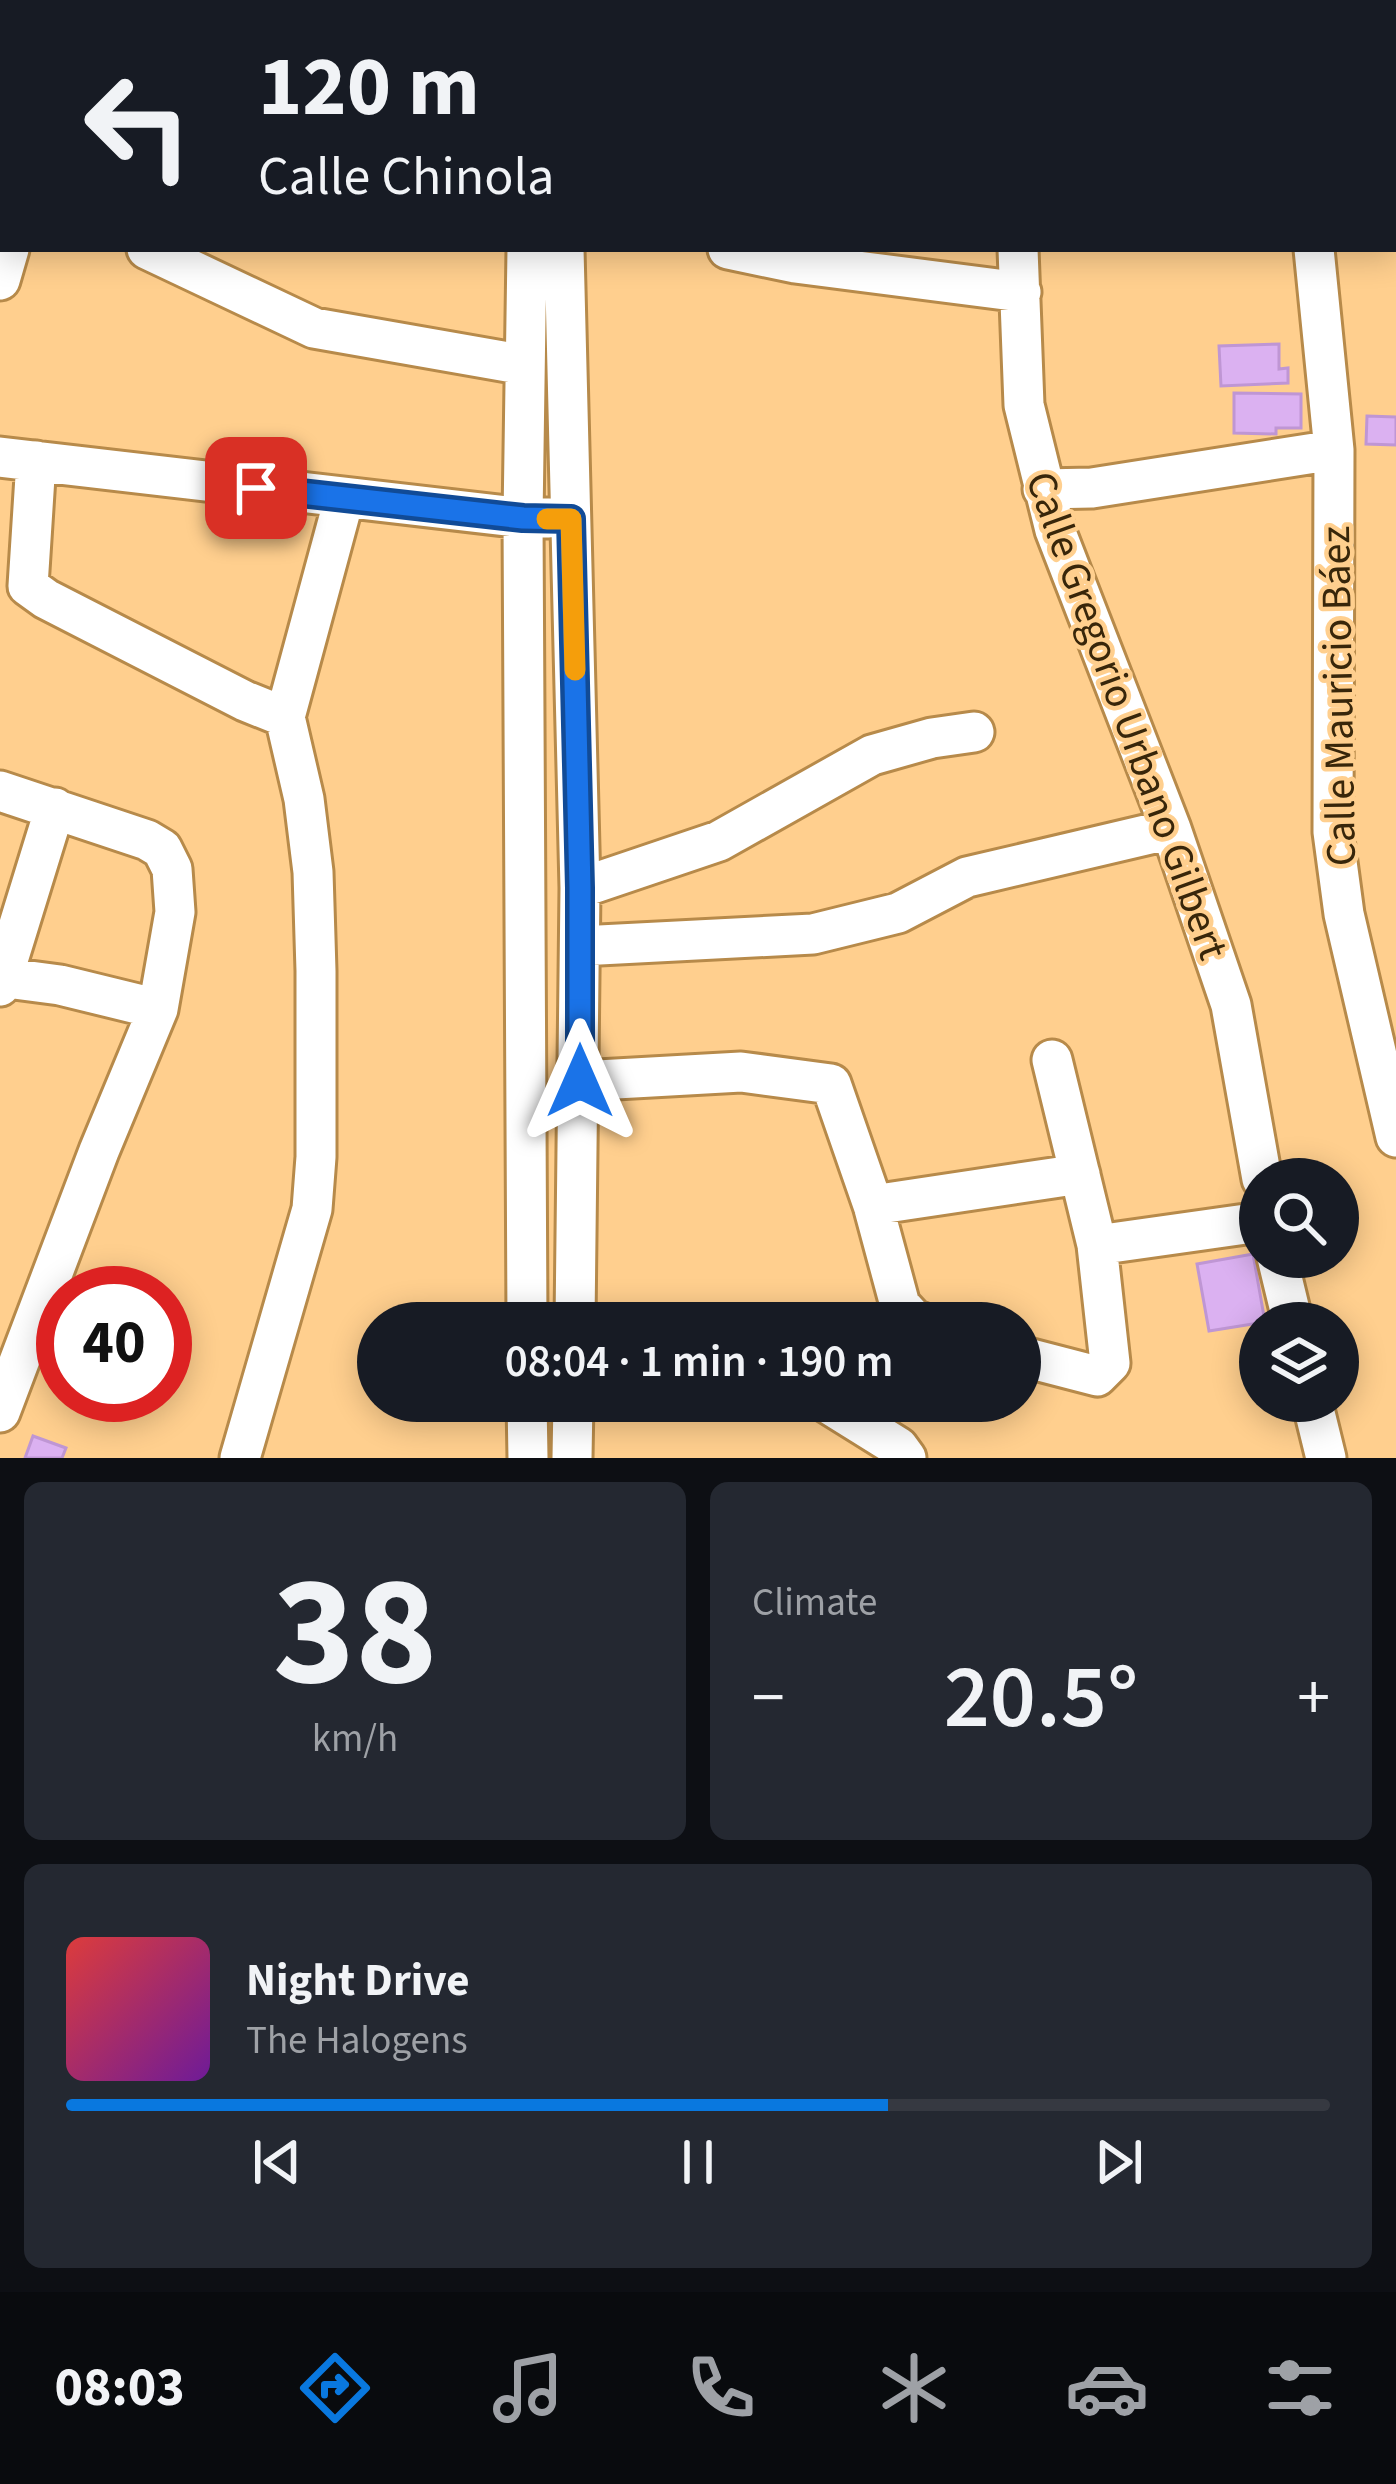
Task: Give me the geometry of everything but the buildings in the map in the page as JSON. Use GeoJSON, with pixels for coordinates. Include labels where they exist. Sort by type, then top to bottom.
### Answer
{"type":"FeatureCollection","features":[{"type":"Feature","properties":{"kind":"street"},"geometry":{"type":"LineString","coordinates":[[153,252],[314,328],[525,365]]}},
{"type":"Feature","properties":{"kind":"street"},"geometry":{"type":"LineString","coordinates":[[527,252],[523,518],[527,1302]]}},
{"type":"Feature","properties":{"kind":"street"},"geometry":{"type":"LineString","coordinates":[[563,252],[580,888],[575,1302]]}},
{"type":"Feature","properties":{"kind":"street"},"geometry":{"type":"LineString","coordinates":[[743,252],[1021,292]]}},
{"type":"Feature","properties":{"kind":"street","name":"Calle Gregorio Urbano Gilbert"},"geometry":{"type":"LineString","coordinates":[[1018,252],[1024,406],[1043,489],[1171,829],[1231,1005],[1258,1158]]}},
{"type":"Feature","properties":{"kind":"street","name":"Calle Mauricio Báez"},"geometry":{"type":"LineString","coordinates":[[1314,252],[1334,450],[1333,832],[1344,914],[1378,987],[1396,1137]]}},
{"type":"Feature","properties":{"kind":"street"},"geometry":{"type":"LineString","coordinates":[[1043,489],[1091,488],[1334,450]]}},
{"type":"Feature","properties":{"kind":"street"},"geometry":{"type":"LineString","coordinates":[[285,717],[245,701],[28,586],[18,459],[344,499],[571,519]]}},
{"type":"Feature","properties":{"kind":"street"},"geometry":{"type":"LineString","coordinates":[[240,1458],[312,1209],[313,872],[308,816],[285,717],[344,499]]}},
{"type":"Feature","properties":{"kind":"street"},"geometry":{"type":"LineString","coordinates":[[580,888],[719,841],[872,754],[974,732]]}},
{"type":"Feature","properties":{"kind":"street"},"geometry":{"type":"LineString","coordinates":[[0,791],[162,849],[172,869],[175,912],[158,1009],[0,1412]]}},
{"type":"Feature","properties":{"kind":"street"},"geometry":{"type":"LineString","coordinates":[[55,808],[1,980],[60,986],[158,1009]]}},
{"type":"Feature","properties":{"kind":"street"},"geometry":{"type":"LineString","coordinates":[[580,946],[813,934],[898,913],[967,877],[1171,829]]}},
{"type":"Feature","properties":{"kind":"street"},"geometry":{"type":"LineString","coordinates":[[1041,1361],[1097,1376],[1110,1363],[1097,1244],[1052,1060]]}},
{"type":"Feature","properties":{"kind":"street"},"geometry":{"type":"LineString","coordinates":[[580,1081],[741,1072],[831,1084],[873,1205],[899,1302]]}},
{"type":"Feature","properties":{"kind":"street"},"geometry":{"type":"LineString","coordinates":[[873,1205],[1080,1174]]}},
{"type":"Feature","properties":{"kind":"street"},"geometry":{"type":"LineString","coordinates":[[1097,1244],[1239,1225]]}},
{"type":"Feature","properties":{"kind":"street"},"geometry":{"type":"LineString","coordinates":[[527,1422],[528,1458]]}},
{"type":"Feature","properties":{"kind":"street"},"geometry":{"type":"LineString","coordinates":[[572,1458],[573,1422]]}},
{"type":"Feature","properties":{"kind":"street"},"geometry":{"type":"LineString","coordinates":[[858,1422],[898,1447],[906,1458]]}},
{"type":"Feature","properties":{"kind":"street"},"geometry":{"type":"LineString","coordinates":[[1317,1422],[1326,1458]]}},
{"type":"Feature","properties":{"kind":"slow traffic"},"geometry":{"type":"LineString","coordinates":[[547,519],[571,519],[575,670]]}},
{"type":"Feature","properties":{"kind":"route"},"geometry":{"type":"LineString","coordinates":[[256,488],[523,518],[571,519],[580,1081]]}}]}
